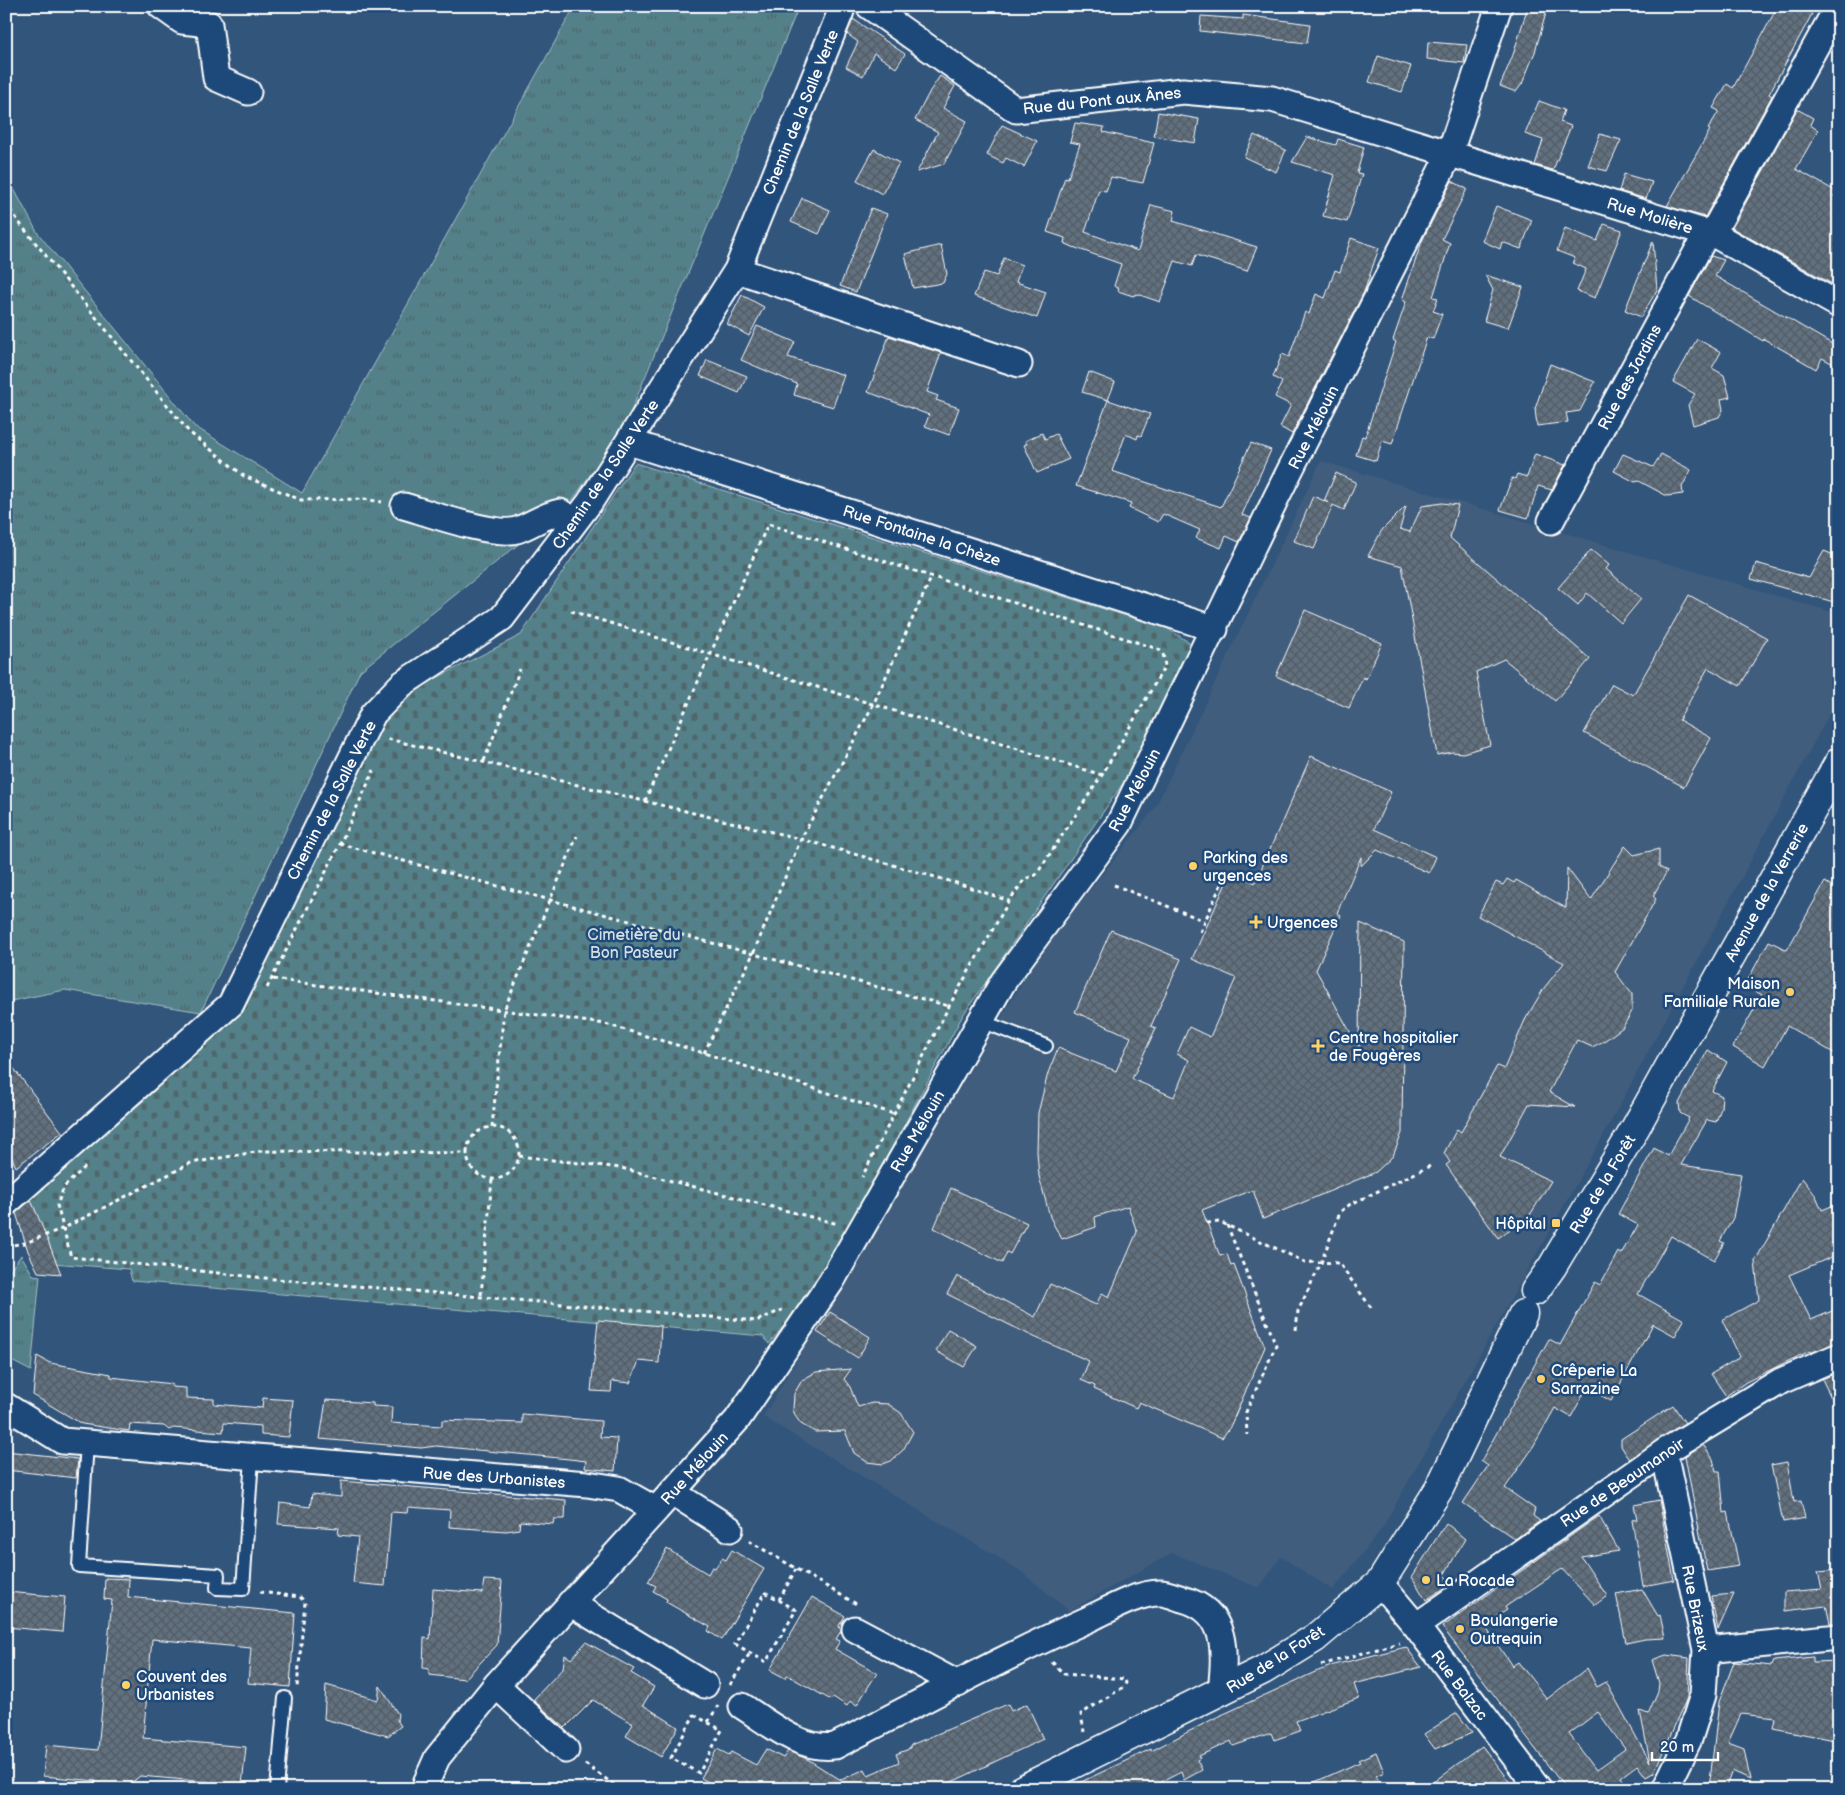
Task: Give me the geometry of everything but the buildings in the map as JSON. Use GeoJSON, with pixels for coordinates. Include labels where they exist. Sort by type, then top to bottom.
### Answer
{"type":"FeatureCollection","features":[{"type":"Feature","properties":{"kind":"main road","name":"Avenue de la Verrerie"},"geometry":{"type":"LineString","coordinates":[[1665,1075],[1839,762]]}},
{"type":"Feature","properties":{"kind":"main road","name":"Rue de la Forêt"},"geometry":{"type":"LineString","coordinates":[[1023,1789],[1222,1692],[1315,1638],[1380,1583],[1438,1489],[1530,1302],[1665,1075]]}},
{"type":"Feature","properties":{"kind":"street"},"geometry":{"type":"LineString","coordinates":[[161,6],[182,21],[212,15],[216,78],[248,92]]}},
{"type":"Feature","properties":{"kind":"street","name":"Rue du Pont aux Ânes"},"geometry":{"type":"LineString","coordinates":[[869,6],[1016,110],[1183,91],[1272,99],[1449,155]]}},
{"type":"Feature","properties":{"kind":"street","name":"Rue Mélouin"},"geometry":{"type":"LineString","coordinates":[[664,1501],[737,1420],[831,1282],[1003,982],[1119,824],[1215,629],[1277,496],[1449,155],[1499,6]]}},
{"type":"Feature","properties":{"kind":"street","name":"Rue des Jardins"},"geometry":{"type":"LineString","coordinates":[[1551,521],[1838,6]]}},
{"type":"Feature","properties":{"kind":"street","name":"Chemin de la Salle Verte"},"geometry":{"type":"LineString","coordinates":[[6,1203],[231,1004],[373,714],[402,684],[502,618],[575,521],[630,442],[736,270],[845,8]]}},
{"type":"Feature","properties":{"kind":"street","name":"Rue Molière"},"geometry":{"type":"LineString","coordinates":[[1449,155],[1710,234],[1839,305]]}},
{"type":"Feature","properties":{"kind":"street"},"geometry":{"type":"LineString","coordinates":[[736,270],[1019,364]]}},
{"type":"Feature","properties":{"kind":"street","name":"Rue Fontaine la Chèze"},"geometry":{"type":"LineString","coordinates":[[630,442],[1215,629]]}},
{"type":"Feature","properties":{"kind":"street"},"geometry":{"type":"LineString","coordinates":[[404,506],[498,531],[516,530],[550,514],[560,512],[575,521]]}},
{"type":"Feature","properties":{"kind":"street","name":"Rue de Beaumanoir"},"geometry":{"type":"LineString","coordinates":[[1420,1631],[1664,1452],[1781,1381],[1839,1356]]}},
{"type":"Feature","properties":{"kind":"street","name":"Rue des Urbanistes"},"geometry":{"type":"LineString","coordinates":[[6,1406],[62,1440],[252,1458],[587,1484],[664,1501],[730,1529]]}},
{"type":"Feature","properties":{"kind":"street","name":"Rue Brizeux"},"geometry":{"type":"LineString","coordinates":[[1664,1452],[1706,1650],[1703,1695],[1689,1739],[1665,1789]]}},
{"type":"Feature","properties":{"kind":"street"},"geometry":{"type":"LineString","coordinates":[[423,1787],[437,1758],[496,1685],[664,1501]]}},
{"type":"Feature","properties":{"kind":"street","name":"Rue Balzac"},"geometry":{"type":"LineString","coordinates":[[1380,1583],[1420,1631],[1538,1789]]}},
{"type":"Feature","properties":{"kind":"street"},"geometry":{"type":"LineString","coordinates":[[570,1604],[722,1698],[792,1737],[822,1748],[835,1746],[958,1684],[1029,1645],[1139,1597],[1161,1593],[1193,1601],[1209,1613],[1220,1630],[1225,1655],[1222,1692]]}},
{"type":"Feature","properties":{"kind":"street"},"geometry":{"type":"LineString","coordinates":[[855,1629],[958,1684]]}},
{"type":"Feature","properties":{"kind":"street"},"geometry":{"type":"LineString","coordinates":[[1706,1650],[1839,1637]]}},
{"type":"Feature","properties":{"kind":"street"},"geometry":{"type":"LineString","coordinates":[[496,1685],[566,1750]]}},
{"type":"Feature","properties":{"kind":"lane"},"geometry":{"type":"LineString","coordinates":[[981,1021],[1046,1046]]}},
{"type":"Feature","properties":{"kind":"lane"},"geometry":{"type":"LineString","coordinates":[[88,1443],[79,1566],[218,1575],[217,1588],[243,1589],[252,1458]]}},
{"type":"Feature","properties":{"kind":"lane"},"geometry":{"type":"LineString","coordinates":[[277,1789],[286,1698]]}},
{"type":"Feature","properties":{"kind":"path"},"geometry":{"type":"LineString","coordinates":[[6,202],[21,225],[190,432],[244,476],[301,500],[364,499],[404,506]]}},
{"type":"Feature","properties":{"kind":"path"},"geometry":{"type":"LineString","coordinates":[[645,801],[768,524],[1158,648],[1163,653],[1165,666],[1102,776],[1036,875],[1026,879],[1009,901],[949,1006],[860,1182]]}},
{"type":"Feature","properties":{"kind":"path"},"geometry":{"type":"LineString","coordinates":[[704,1052],[753,954],[801,839],[873,705],[932,576]]}},
{"type":"Feature","properties":{"kind":"path"},"geometry":{"type":"LineString","coordinates":[[571,611],[1102,776]]}},
{"type":"Feature","properties":{"kind":"path"},"geometry":{"type":"LineString","coordinates":[[484,761],[520,668]]}},
{"type":"Feature","properties":{"kind":"path"},"geometry":{"type":"LineString","coordinates":[[389,738],[801,839],[960,884],[1009,901]]}},
{"type":"Feature","properties":{"kind":"path"},"geometry":{"type":"LineString","coordinates":[[492,1127],[504,1010],[577,836]]}},
{"type":"Feature","properties":{"kind":"path"},"geometry":{"type":"LineString","coordinates":[[340,844],[949,1006]]}},
{"type":"Feature","properties":{"kind":"path"},"geometry":{"type":"LineString","coordinates":[[1200,932],[1217,898],[1222,880]]}},
{"type":"Feature","properties":{"kind":"path"},"geometry":{"type":"LineString","coordinates":[[1114,885],[1205,922]]}},
{"type":"Feature","properties":{"kind":"path"},"geometry":{"type":"LineString","coordinates":[[273,979],[605,1024],[704,1052],[894,1114]]}},
{"type":"Feature","properties":{"kind":"path"},"geometry":{"type":"LineString","coordinates":[[492,1127],[503,1129],[512,1135],[518,1145],[519,1156],[510,1173],[492,1180],[482,1177],[473,1171],[468,1163],[466,1153],[468,1143],[474,1135],[482,1129],[492,1127]]}},
{"type":"Feature","properties":{"kind":"path"},"geometry":{"type":"LineString","coordinates":[[6,1246],[25,1243],[64,1228],[191,1163],[261,1151],[466,1153]]}},
{"type":"Feature","properties":{"kind":"path"},"geometry":{"type":"LineString","coordinates":[[519,1156],[621,1168],[838,1224]]}},
{"type":"Feature","properties":{"kind":"path"},"geometry":{"type":"LineString","coordinates":[[1296,1330],[1298,1311],[1321,1263],[1340,1212],[1349,1205],[1430,1166]]}},
{"type":"Feature","properties":{"kind":"path"},"geometry":{"type":"LineString","coordinates":[[481,1295],[492,1180]]}},
{"type":"Feature","properties":{"kind":"path"},"geometry":{"type":"LineString","coordinates":[[834,1231],[842,1215]]}},
{"type":"Feature","properties":{"kind":"path"},"geometry":{"type":"LineString","coordinates":[[1207,1223],[1220,1222],[1305,1262],[1339,1263],[1372,1310]]}},
{"type":"Feature","properties":{"kind":"path"},"geometry":{"type":"LineString","coordinates":[[1227,1225],[1276,1345],[1246,1412],[1246,1435]]}},
{"type":"Feature","properties":{"kind":"path"},"geometry":{"type":"LineString","coordinates":[[64,1228],[71,1257],[264,1278],[481,1295],[756,1321],[780,1312],[786,1306]]}},
{"type":"Feature","properties":{"kind":"path"},"geometry":{"type":"LineString","coordinates":[[730,1529],[861,1607],[851,1627],[855,1629]]}},
{"type":"Feature","properties":{"kind":"path"},"geometry":{"type":"LineString","coordinates":[[779,1600],[796,1570]]}},
{"type":"Feature","properties":{"kind":"path"},"geometry":{"type":"LineString","coordinates":[[243,1589],[300,1597],[305,1602],[297,1687],[286,1698]]}},
{"type":"Feature","properties":{"kind":"path"},"geometry":{"type":"LineString","coordinates":[[765,1592],[796,1610],[766,1662],[750,1653],[735,1644],[765,1592]]}},
{"type":"Feature","properties":{"kind":"path"},"geometry":{"type":"LineString","coordinates":[[1317,1666],[1420,1631]]}},
{"type":"Feature","properties":{"kind":"path"},"geometry":{"type":"LineString","coordinates":[[1029,1645],[1064,1674],[1126,1679],[1122,1688],[1081,1714],[1089,1757]]}},
{"type":"Feature","properties":{"kind":"path"},"geometry":{"type":"LineString","coordinates":[[739,1671],[750,1653]]}},
{"type":"Feature","properties":{"kind":"path"},"geometry":{"type":"LineString","coordinates":[[708,1722],[722,1698]]}},
{"type":"Feature","properties":{"kind":"path"},"geometry":{"type":"LineString","coordinates":[[694,1715],[708,1722],[722,1730],[699,1773],[671,1758],[694,1715]]}},
{"type":"Feature","properties":{"kind":"path"},"geometry":{"type":"LineString","coordinates":[[566,1750],[620,1789]]}},
{"type":"Feature","properties":{"kind":"path"},"geometry":{"type":"LineString","coordinates":[[595,1787],[610,1789]]}},
{"type":"Feature","properties":{"kind":"shaded area","name":"Centre hospitalier de Fougères"},"geometry":{"type":"Polygon","coordinates":[[[1321,461],[1839,614],[1839,696],[1601,1140],[1381,1530],[1333,1590],[1281,1557],[1259,1588],[1172,1553],[1069,1611],[1019,1570],[763,1417],[1040,953],[1155,808],[1321,461]]]}},
{"type":"Feature","properties":{"kind":"green space"},"geometry":{"type":"Polygon","coordinates":[[[575,6],[799,6],[624,428],[570,503],[360,671],[201,1012],[65,990],[6,1002],[6,174],[37,232],[194,426],[302,493],[575,6]]]}},
{"type":"Feature","properties":{"kind":"green space","name":"Cimetière du Bon Pasteur"},"geometry":{"type":"Polygon","coordinates":[[[635,463],[1168,629],[1198,648],[1128,776],[963,1015],[820,1282],[769,1344],[763,1336],[132,1281],[129,1269],[52,1263],[30,1197],[143,1101],[239,1012],[384,716],[401,696],[521,635],[635,463]]]}},
{"type":"Feature","properties":{"kind":"green space"},"geometry":{"type":"Polygon","coordinates":[[[21,1255],[33,1275],[40,1276],[31,1371],[6,1358],[6,1276],[21,1255]]]}},
{"type":"Feature","properties":{"kind":"place","name":"Parking des urgences"},"geometry":{"type":"Point","coordinates":[1193,866]}},
{"type":"Feature","properties":{"kind":"place","name":"Urgences"},"geometry":{"type":"Point","coordinates":[1256,922]}},
{"type":"Feature","properties":{"kind":"place","name":"Maison Familiale Rurale"},"geometry":{"type":"Point","coordinates":[1790,992]}},
{"type":"Feature","properties":{"kind":"place","name":"Centre hospitalier de Fougères"},"geometry":{"type":"Point","coordinates":[1318,1046]}},
{"type":"Feature","properties":{"kind":"place","name":"Hôpital"},"geometry":{"type":"Point","coordinates":[1556,1223]}},
{"type":"Feature","properties":{"kind":"place","name":"Crêperie La Sarrazine"},"geometry":{"type":"Point","coordinates":[1541,1379]}},
{"type":"Feature","properties":{"kind":"place","name":"La Rocade"},"geometry":{"type":"Point","coordinates":[1426,1580]}},
{"type":"Feature","properties":{"kind":"place","name":"Boulangerie Outrequin"},"geometry":{"type":"Point","coordinates":[1460,1629]}},
{"type":"Feature","properties":{"kind":"place","name":"Couvent des Urbanistes"},"geometry":{"type":"Point","coordinates":[126,1685]}}]}
